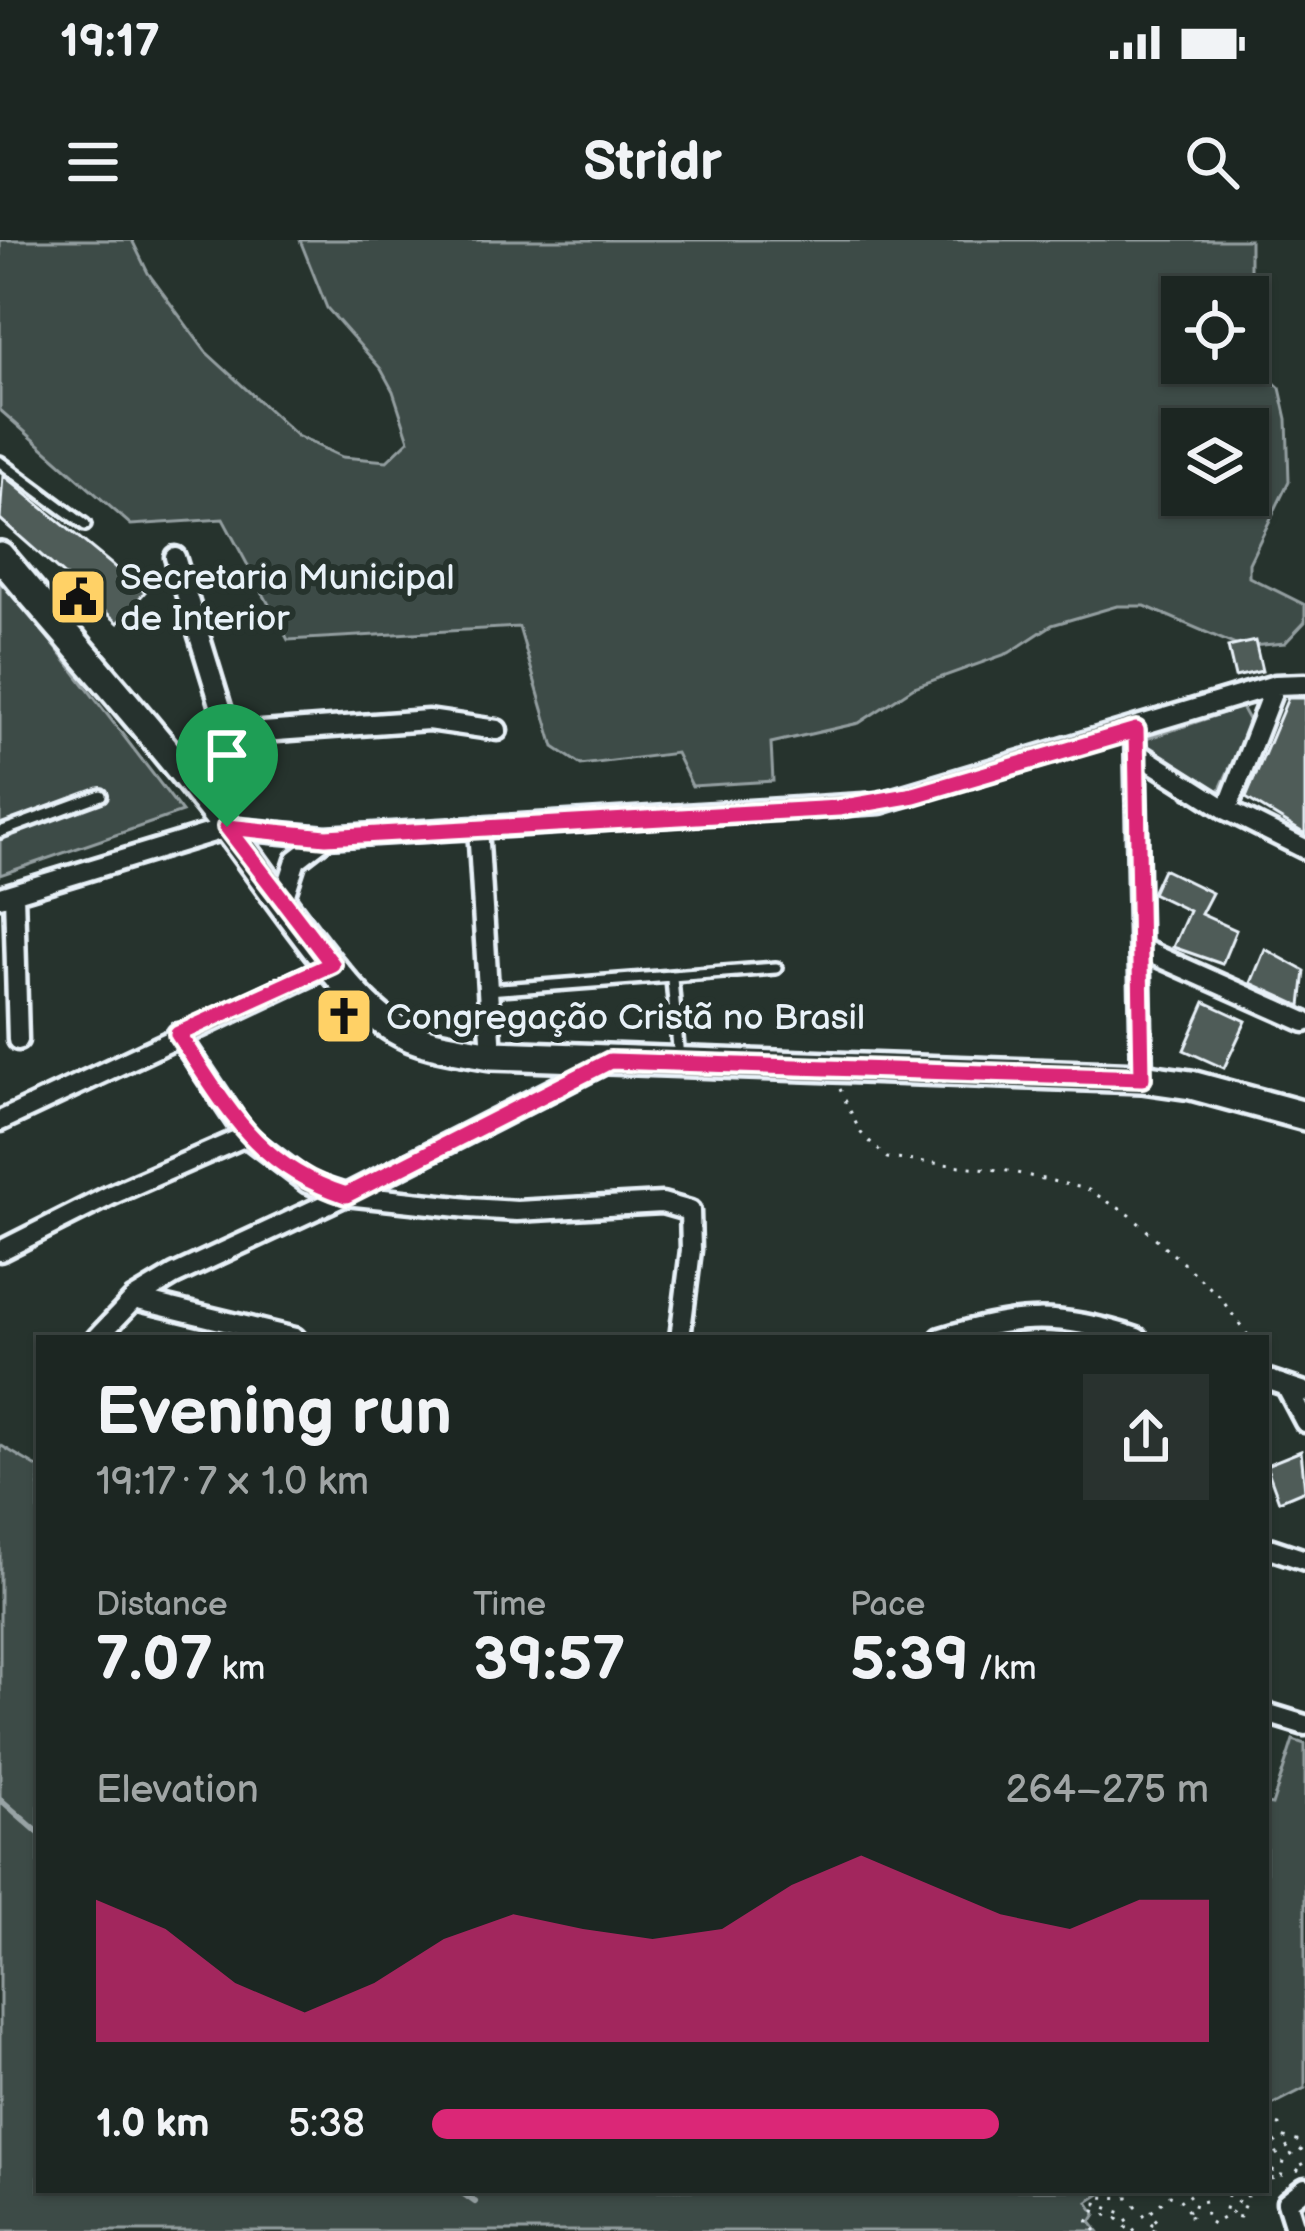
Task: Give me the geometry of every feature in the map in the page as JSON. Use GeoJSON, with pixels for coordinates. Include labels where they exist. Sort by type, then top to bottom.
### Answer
{"type":"FeatureCollection","features":[{"type":"Feature","properties":{"kind":"main road"},"geometry":{"type":"LineString","coordinates":[[2,564],[189,779],[368,1008],[395,1029],[436,1044],[492,1055],[832,1071],[1142,1078],[1191,1085],[1305,1116]]}},
{"type":"Feature","properties":{"kind":"street"},"geometry":{"type":"LineString","coordinates":[[175,557],[231,740]]}},
{"type":"Feature","properties":{"kind":"street"},"geometry":{"type":"LineString","coordinates":[[18,1040],[7,895],[227,827],[326,837],[880,803],[1276,685],[1305,684]]}},
{"type":"Feature","properties":{"kind":"street"},"geometry":{"type":"LineString","coordinates":[[1228,810],[1276,685]]}},
{"type":"Feature","properties":{"kind":"street"},"geometry":{"type":"LineString","coordinates":[[189,779],[231,740],[249,733],[428,720],[496,730]]}},
{"type":"Feature","properties":{"kind":"street"},"geometry":{"type":"LineString","coordinates":[[1136,730],[1142,1078]]}},
{"type":"Feature","properties":{"kind":"street"},"geometry":{"type":"LineString","coordinates":[[1136,753],[1228,810],[1305,849]]}},
{"type":"Feature","properties":{"kind":"street"},"geometry":{"type":"LineString","coordinates":[[478,827],[492,1055]]}},
{"type":"Feature","properties":{"kind":"street"},"geometry":{"type":"LineString","coordinates":[[283,900],[296,860],[326,837]]}},
{"type":"Feature","properties":{"kind":"street"},"geometry":{"type":"LineString","coordinates":[[1141,949],[1305,1022]]}},
{"type":"Feature","properties":{"kind":"street"},"geometry":{"type":"LineString","coordinates":[[0,1121],[332,964]]}},
{"type":"Feature","properties":{"kind":"street"},"geometry":{"type":"LineString","coordinates":[[178,1034],[246,1136],[308,1183],[346,1195],[518,1211],[680,1204],[690,1210],[693,1222],[680,1335]]}},
{"type":"Feature","properties":{"kind":"street"},"geometry":{"type":"LineString","coordinates":[[101,1335],[134,1299],[174,1275],[346,1195],[610,1061]]}},
{"type":"Feature","properties":{"kind":"street"},"geometry":{"type":"LineString","coordinates":[[0,1251],[111,1195],[246,1136]]}},
{"type":"Feature","properties":{"kind":"street"},"geometry":{"type":"LineString","coordinates":[[134,1299],[284,1335]]}},
{"type":"Feature","properties":{"kind":"street"},"geometry":{"type":"LineString","coordinates":[[951,1335],[994,1322],[1052,1317],[1125,1335]]}},
{"type":"Feature","properties":{"kind":"street"},"geometry":{"type":"LineString","coordinates":[[1295,1389],[1305,1422]]}},
{"type":"Feature","properties":{"kind":"street"},"geometry":{"type":"LineString","coordinates":[[1269,1548],[1305,1560]]}},
{"type":"Feature","properties":{"kind":"street"},"geometry":{"type":"LineString","coordinates":[[1269,1715],[1305,1726]]}},
{"type":"Feature","properties":{"kind":"street"},"geometry":{"type":"LineString","coordinates":[[1296,2231],[1287,2202],[1305,2188]]}},
{"type":"Feature","properties":{"kind":"lane"},"geometry":{"type":"LineString","coordinates":[[0,462],[85,525]]}},
{"type":"Feature","properties":{"kind":"lane"},"geometry":{"type":"LineString","coordinates":[[0,832],[100,795]]}},
{"type":"Feature","properties":{"kind":"lane"},"geometry":{"type":"LineString","coordinates":[[488,990],[776,968]]}},
{"type":"Feature","properties":{"kind":"lane"},"geometry":{"type":"LineString","coordinates":[[672,979],[680,1064]]}},
{"type":"Feature","properties":{"kind":"path"},"geometry":{"type":"LineString","coordinates":[[832,1071],[860,1132],[887,1158],[1008,1171],[1087,1190],[1130,1215],[1219,1296],[1248,1335]]}},
{"type":"Feature","properties":{"kind":"path"},"geometry":{"type":"LineString","coordinates":[[1269,2149],[1281,2138],[1297,2141],[1269,2159]]}},
{"type":"Feature","properties":{"kind":"path"},"geometry":{"type":"LineString","coordinates":[[1269,2179],[1281,2178],[1284,2161],[1299,2149],[1305,2153]]}},
{"type":"Feature","properties":{"kind":"path"},"geometry":{"type":"LineString","coordinates":[[1305,2163],[1295,2168],[1305,2174]]}},
{"type":"Feature","properties":{"kind":"path"},"geometry":{"type":"LineString","coordinates":[[1151,2231],[1158,2222],[1150,2213],[1170,2195],[1180,2198],[1188,2211],[1185,2216],[1191,2216],[1195,2203],[1187,2193]]}},
{"type":"Feature","properties":{"kind":"path"},"geometry":{"type":"LineString","coordinates":[[1202,2193],[1207,2220],[1213,2224],[1223,2218],[1226,2193]]}},
{"type":"Feature","properties":{"kind":"path"},"geometry":{"type":"LineString","coordinates":[[1234,2193],[1238,2200],[1231,2215],[1240,2217],[1244,2193]]}},
{"type":"Feature","properties":{"kind":"path"},"geometry":{"type":"LineString","coordinates":[[1133,2231],[1122,2213],[1097,2204],[1098,2197],[1129,2198],[1152,2224],[1151,2231]]}},
{"type":"Feature","properties":{"kind":"path"},"geometry":{"type":"LineString","coordinates":[[1096,2231],[1088,2222],[1095,2211],[1118,2218],[1133,2231]]}},
{"type":"Feature","properties":{"kind":"shaded area"},"geometry":{"type":"Polygon","coordinates":[[[0,240],[132,240],[148,273],[206,352],[297,436],[342,457],[387,461],[409,440],[393,391],[381,369],[327,308],[300,240],[1250,240],[1250,276],[1161,276],[1161,384],[1269,384],[1269,378],[1280,388],[1287,419],[1289,481],[1249,563],[1249,577],[1305,605],[1305,622],[1285,643],[1240,647],[1145,606],[1117,606],[1052,625],[1009,653],[914,687],[859,723],[771,743],[773,781],[692,786],[676,753],[581,765],[554,747],[519,627],[288,640],[223,519],[131,525],[0,410],[0,240]]]}},
{"type":"Feature","properties":{"kind":"shaded area"},"geometry":{"type":"Polygon","coordinates":[[[0,575],[182,812],[0,875],[0,575]]]}},
{"type":"Feature","properties":{"kind":"shaded area"},"geometry":{"type":"Polygon","coordinates":[[[1241,707],[1250,723],[1219,791],[1147,746],[1146,739],[1241,707]]]}},
{"type":"Feature","properties":{"kind":"shaded area"},"geometry":{"type":"Polygon","coordinates":[[[0,1445],[36,1466],[36,2193],[1102,2193],[1088,2202],[1096,2214],[1091,2222],[1098,2231],[0,2231],[0,1445]]]}},
{"type":"Feature","properties":{"kind":"shaded area"},"geometry":{"type":"Polygon","coordinates":[[[1293,1740],[1305,1744],[1305,2088],[1269,2106],[1269,1804],[1293,1740]]]}},
{"type":"Feature","properties":{"kind":"building"},"geometry":{"type":"Polygon","coordinates":[[[3,475],[145,592],[118,623],[0,519],[3,475]]]}},
{"type":"Feature","properties":{"kind":"building"},"geometry":{"type":"Polygon","coordinates":[[[1255,641],[1262,671],[1235,677],[1228,647],[1255,641]]]}},
{"type":"Feature","properties":{"kind":"building"},"geometry":{"type":"Polygon","coordinates":[[[1288,698],[1305,698],[1305,834],[1246,798],[1288,698]]]}},
{"type":"Feature","properties":{"kind":"building"},"geometry":{"type":"Polygon","coordinates":[[[1163,869],[1212,893],[1201,914],[1236,930],[1222,964],[1173,947],[1189,911],[1152,893],[1163,869]]]}},
{"type":"Feature","properties":{"kind":"building"},"geometry":{"type":"Polygon","coordinates":[[[1265,949],[1305,971],[1301,1006],[1251,983],[1265,949]]]}},
{"type":"Feature","properties":{"kind":"building"},"geometry":{"type":"Polygon","coordinates":[[[1205,1002],[1246,1021],[1224,1068],[1184,1050],[1205,1002]]]}},
{"type":"Feature","properties":{"kind":"building"},"geometry":{"type":"Polygon","coordinates":[[[1301,1451],[1305,1490],[1279,1501],[1269,1464],[1301,1451]]]}},
{"type":"Feature","properties":{"kind":"waterway"},"geometry":{"type":"LineString","coordinates":[[0,1799],[36,1830]]}},
{"type":"Feature","properties":{"kind":"waterway"},"geometry":{"type":"LineString","coordinates":[[462,2193],[475,2202]]}},
{"type":"Feature","properties":{"kind":"place","name":"Secretaria Municipal de Interior"},"geometry":{"type":"Point","coordinates":[78,597]}},
{"type":"Feature","properties":{"kind":"place","name":"Congregação Cristã no Brasil"},"geometry":{"type":"Point","coordinates":[344,1016]}},
{"type":"Feature","properties":{"kind":"route"},"geometry":{"type":"LineString","coordinates":[[1136,730],[1142,1078],[610,1061],[346,1195],[308,1183],[246,1136],[178,1034],[332,964],[227,827],[326,837],[839,808],[914,795],[1136,730]]}}]}
